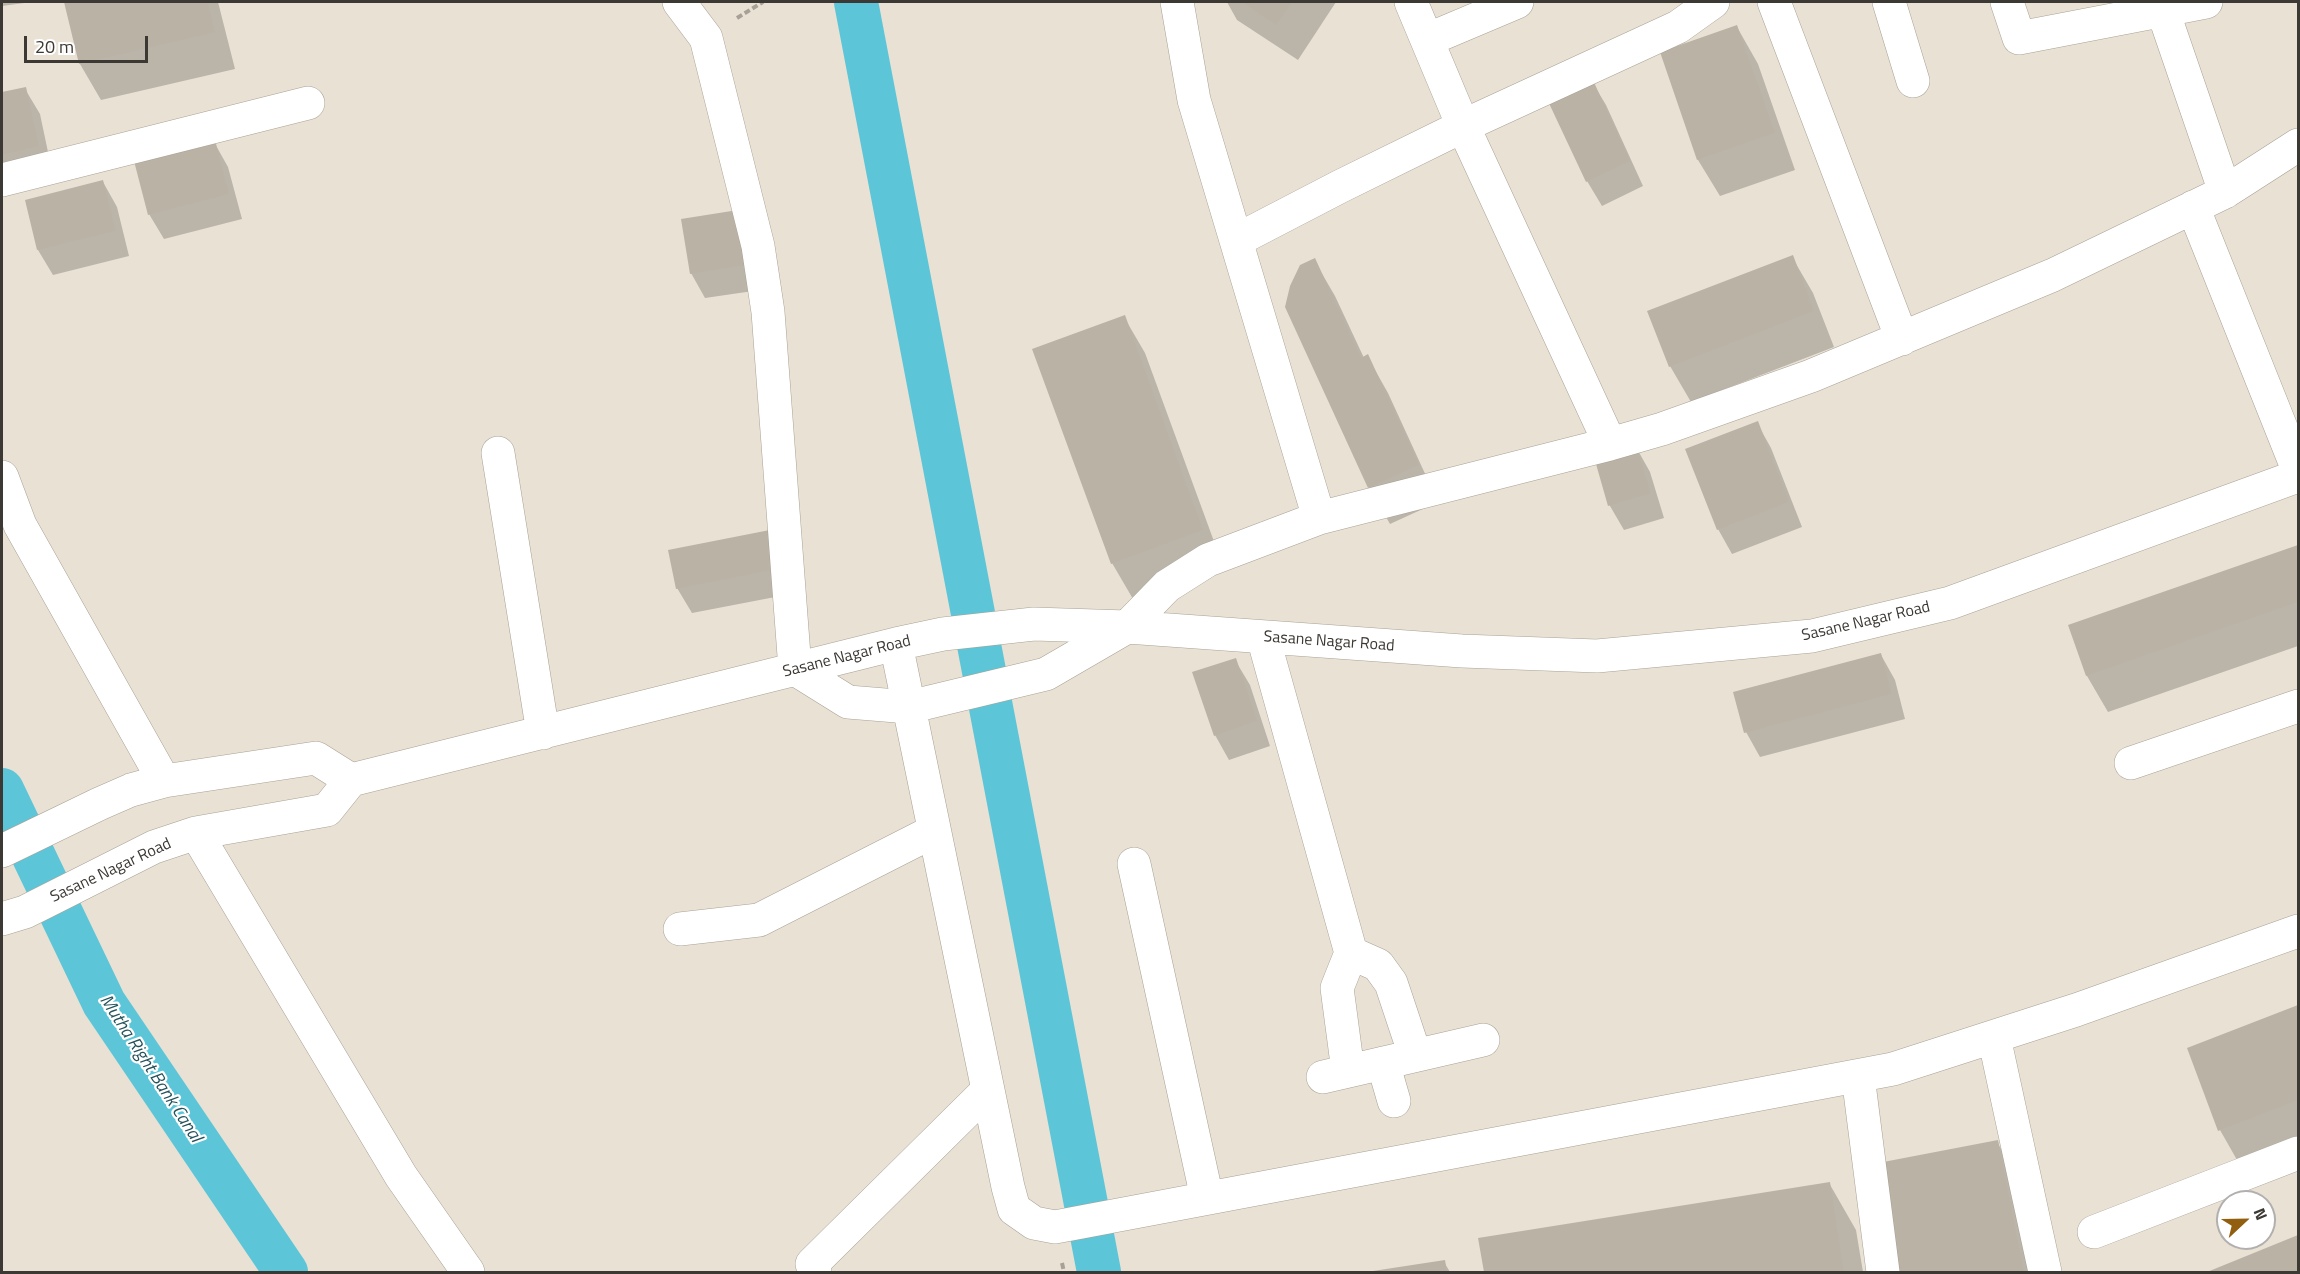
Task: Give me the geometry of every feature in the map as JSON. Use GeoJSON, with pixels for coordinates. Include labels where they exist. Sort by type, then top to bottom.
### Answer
{"type":"FeatureCollection","features":[{"type":"Feature","properties":{"kind":"street"},"geometry":{"type":"LineString","coordinates":[[679,2],[706,38],[758,246],[768,312],[795,669],[848,702],[909,707],[1046,674],[1127,627],[1167,586],[1208,560],[1320,518],[1662,429],[1811,376],[2053,275],[2226,192],[2298,146]]}},
{"type":"Feature","properties":{"kind":"street"},"geometry":{"type":"LineString","coordinates":[[1177,2],[1194,100],[1320,518]]}},
{"type":"Feature","properties":{"kind":"street"},"geometry":{"type":"LineString","coordinates":[[1411,2],[1463,126],[1610,444]]}},
{"type":"Feature","properties":{"kind":"street"},"geometry":{"type":"LineString","coordinates":[[1427,40],[1516,2]]}},
{"type":"Feature","properties":{"kind":"street"},"geometry":{"type":"LineString","coordinates":[[1237,240],[1463,126],[1673,14],[1713,2]]}},
{"type":"Feature","properties":{"kind":"street"},"geometry":{"type":"LineString","coordinates":[[1774,2],[1902,339]]}},
{"type":"Feature","properties":{"kind":"street"},"geometry":{"type":"LineString","coordinates":[[1889,2],[1913,81]]}},
{"type":"Feature","properties":{"kind":"street"},"geometry":{"type":"LineString","coordinates":[[2007,2],[2019,38],[2206,2]]}},
{"type":"Feature","properties":{"kind":"street"},"geometry":{"type":"LineString","coordinates":[[2163,11],[2226,192]]}},
{"type":"Feature","properties":{"kind":"street"},"geometry":{"type":"LineString","coordinates":[[2,180],[308,103]]}},
{"type":"Feature","properties":{"kind":"street"},"geometry":{"type":"LineString","coordinates":[[2193,207],[2298,470]]}},
{"type":"Feature","properties":{"kind":"street"},"geometry":{"type":"LineString","coordinates":[[498,453],[543,733]]}},
{"type":"Feature","properties":{"kind":"street","name":"Sasane Nagar Road"},"geometry":{"type":"LineString","coordinates":[[13,915],[154,847],[196,833],[327,810],[351,780],[943,634],[1034,624],[1127,627],[1462,651],[1597,656],[1812,636],[1950,603],[2298,476]]}},
{"type":"Feature","properties":{"kind":"street"},"geometry":{"type":"LineString","coordinates":[[2,477],[20,525],[164,781]]}},
{"type":"Feature","properties":{"kind":"street"},"geometry":{"type":"LineString","coordinates":[[1263,637],[1351,953],[1337,988],[1335,1074],[1483,1040]]}},
{"type":"Feature","properties":{"kind":"street"},"geometry":{"type":"LineString","coordinates":[[896,644],[1014,1209],[1034,1223],[1055,1227],[1893,1069],[1994,1037],[2298,931]]}},
{"type":"Feature","properties":{"kind":"street"},"geometry":{"type":"LineString","coordinates":[[2131,763],[2298,706]]}},
{"type":"Feature","properties":{"kind":"street"},"geometry":{"type":"LineString","coordinates":[[2,851],[131,790],[164,781],[316,758],[351,780]]}},
{"type":"Feature","properties":{"kind":"street"},"geometry":{"type":"LineString","coordinates":[[680,929],[759,921],[934,831]]}},
{"type":"Feature","properties":{"kind":"street"},"geometry":{"type":"LineString","coordinates":[[196,833],[401,1176],[468,1272]]}},
{"type":"Feature","properties":{"kind":"street"},"geometry":{"type":"LineString","coordinates":[[1134,864],[1207,1198]]}},
{"type":"Feature","properties":{"kind":"street"},"geometry":{"type":"LineString","coordinates":[[1351,953],[1378,965],[1391,983],[1415,1055]]}},
{"type":"Feature","properties":{"kind":"street"},"geometry":{"type":"LineString","coordinates":[[1994,1037],[2045,1272]]}},
{"type":"Feature","properties":{"kind":"street"},"geometry":{"type":"LineString","coordinates":[[1383,1063],[1394,1101]]}},
{"type":"Feature","properties":{"kind":"street"},"geometry":{"type":"LineString","coordinates":[[1858,1076],[1883,1272]]}},
{"type":"Feature","properties":{"kind":"street"},"geometry":{"type":"LineString","coordinates":[[815,1272],[812,1264],[988,1090]]}},
{"type":"Feature","properties":{"kind":"street"},"geometry":{"type":"LineString","coordinates":[[2094,1232],[2298,1153]]}},
{"type":"Feature","properties":{"kind":"building"},"geometry":{"type":"Polygon","coordinates":[[[64,2],[208,2],[215,32],[79,64],[64,2]]]}},
{"type":"Feature","properties":{"kind":"building"},"geometry":{"type":"Polygon","coordinates":[[[1242,2],[1292,2],[1276,25],[1242,2]]]}},
{"type":"Feature","properties":{"kind":"building"},"geometry":{"type":"Polygon","coordinates":[[[1737,25],[1775,133],[1697,160],[1660,52],[1737,25]]]}},
{"type":"Feature","properties":{"kind":"building"},"geometry":{"type":"Polygon","coordinates":[[[1592,78],[1630,161],[1586,182],[1547,99],[1592,78]]]}},
{"type":"Feature","properties":{"kind":"building"},"geometry":{"type":"Polygon","coordinates":[[[26,87],[39,146],[2,155],[2,92],[26,87]]]}},
{"type":"Feature","properties":{"kind":"building"},"geometry":{"type":"Polygon","coordinates":[[[215,140],[229,194],[148,215],[134,161],[215,140]]]}},
{"type":"Feature","properties":{"kind":"building"},"geometry":{"type":"Polygon","coordinates":[[[103,180],[116,231],[37,250],[25,200],[103,180]]]}},
{"type":"Feature","properties":{"kind":"building"},"geometry":{"type":"Polygon","coordinates":[[[738,210],[746,265],[690,274],[681,219],[738,210]]]}},
{"type":"Feature","properties":{"kind":"building"},"geometry":{"type":"Polygon","coordinates":[[[1793,255],[1814,311],[1669,367],[1647,311],[1793,255]]]}},
{"type":"Feature","properties":{"kind":"building"},"geometry":{"type":"Polygon","coordinates":[[[1315,258],[1361,358],[1368,354],[1419,465],[1368,488],[1285,307],[1290,286],[1300,265],[1315,258]]]}},
{"type":"Feature","properties":{"kind":"building"},"geometry":{"type":"Polygon","coordinates":[[[1125,315],[1203,530],[1111,564],[1032,349],[1125,315]]]}},
{"type":"Feature","properties":{"kind":"building"},"geometry":{"type":"Polygon","coordinates":[[[1758,421],[1789,502],[1717,530],[1685,449],[1758,421]]]}},
{"type":"Feature","properties":{"kind":"building"},"geometry":{"type":"Polygon","coordinates":[[[1636,445],[1651,493],[1608,506],[1594,457],[1636,445]]]}},
{"type":"Feature","properties":{"kind":"building"},"geometry":{"type":"Polygon","coordinates":[[[775,529],[782,568],[676,589],[668,550],[775,529]]]}},
{"type":"Feature","properties":{"kind":"building"},"geometry":{"type":"Polygon","coordinates":[[[2298,545],[2298,602],[2086,676],[2068,625],[2298,545]]]}},
{"type":"Feature","properties":{"kind":"building"},"geometry":{"type":"Polygon","coordinates":[[[1881,653],[1892,694],[1744,733],[1733,692],[1881,653]]]}},
{"type":"Feature","properties":{"kind":"building"},"geometry":{"type":"Polygon","coordinates":[[[1236,658],[1257,721],[1214,736],[1192,672],[1236,658]]]}},
{"type":"Feature","properties":{"kind":"building"},"geometry":{"type":"Polygon","coordinates":[[[2298,1005],[2298,1100],[2218,1131],[2187,1048],[2298,1005]]]}},
{"type":"Feature","properties":{"kind":"building"},"geometry":{"type":"Polygon","coordinates":[[[1998,1140],[2024,1272],[1899,1272],[1878,1163],[1998,1140]]]}},
{"type":"Feature","properties":{"kind":"building"},"geometry":{"type":"Polygon","coordinates":[[[1830,1182],[1844,1272],[1484,1272],[1478,1238],[1830,1182]]]}},
{"type":"Feature","properties":{"kind":"building"},"geometry":{"type":"Polygon","coordinates":[[[2298,1235],[2298,1272],[2207,1272],[2261,1250],[2276,1250],[2276,1244],[2298,1235]]]}},
{"type":"Feature","properties":{"kind":"building"},"geometry":{"type":"Polygon","coordinates":[[[1445,1260],[1447,1272],[1373,1272],[1373,1271],[1445,1260]]]}},
{"type":"Feature","properties":{"kind":"waterway"},"geometry":{"type":"LineString","coordinates":[[856,2],[1099,1272]]}},
{"type":"Feature","properties":{"kind":"waterway","name":"Mutha Right Bank Canal"},"geometry":{"type":"LineString","coordinates":[[2,790],[104,1003],[286,1272]]}}]}
